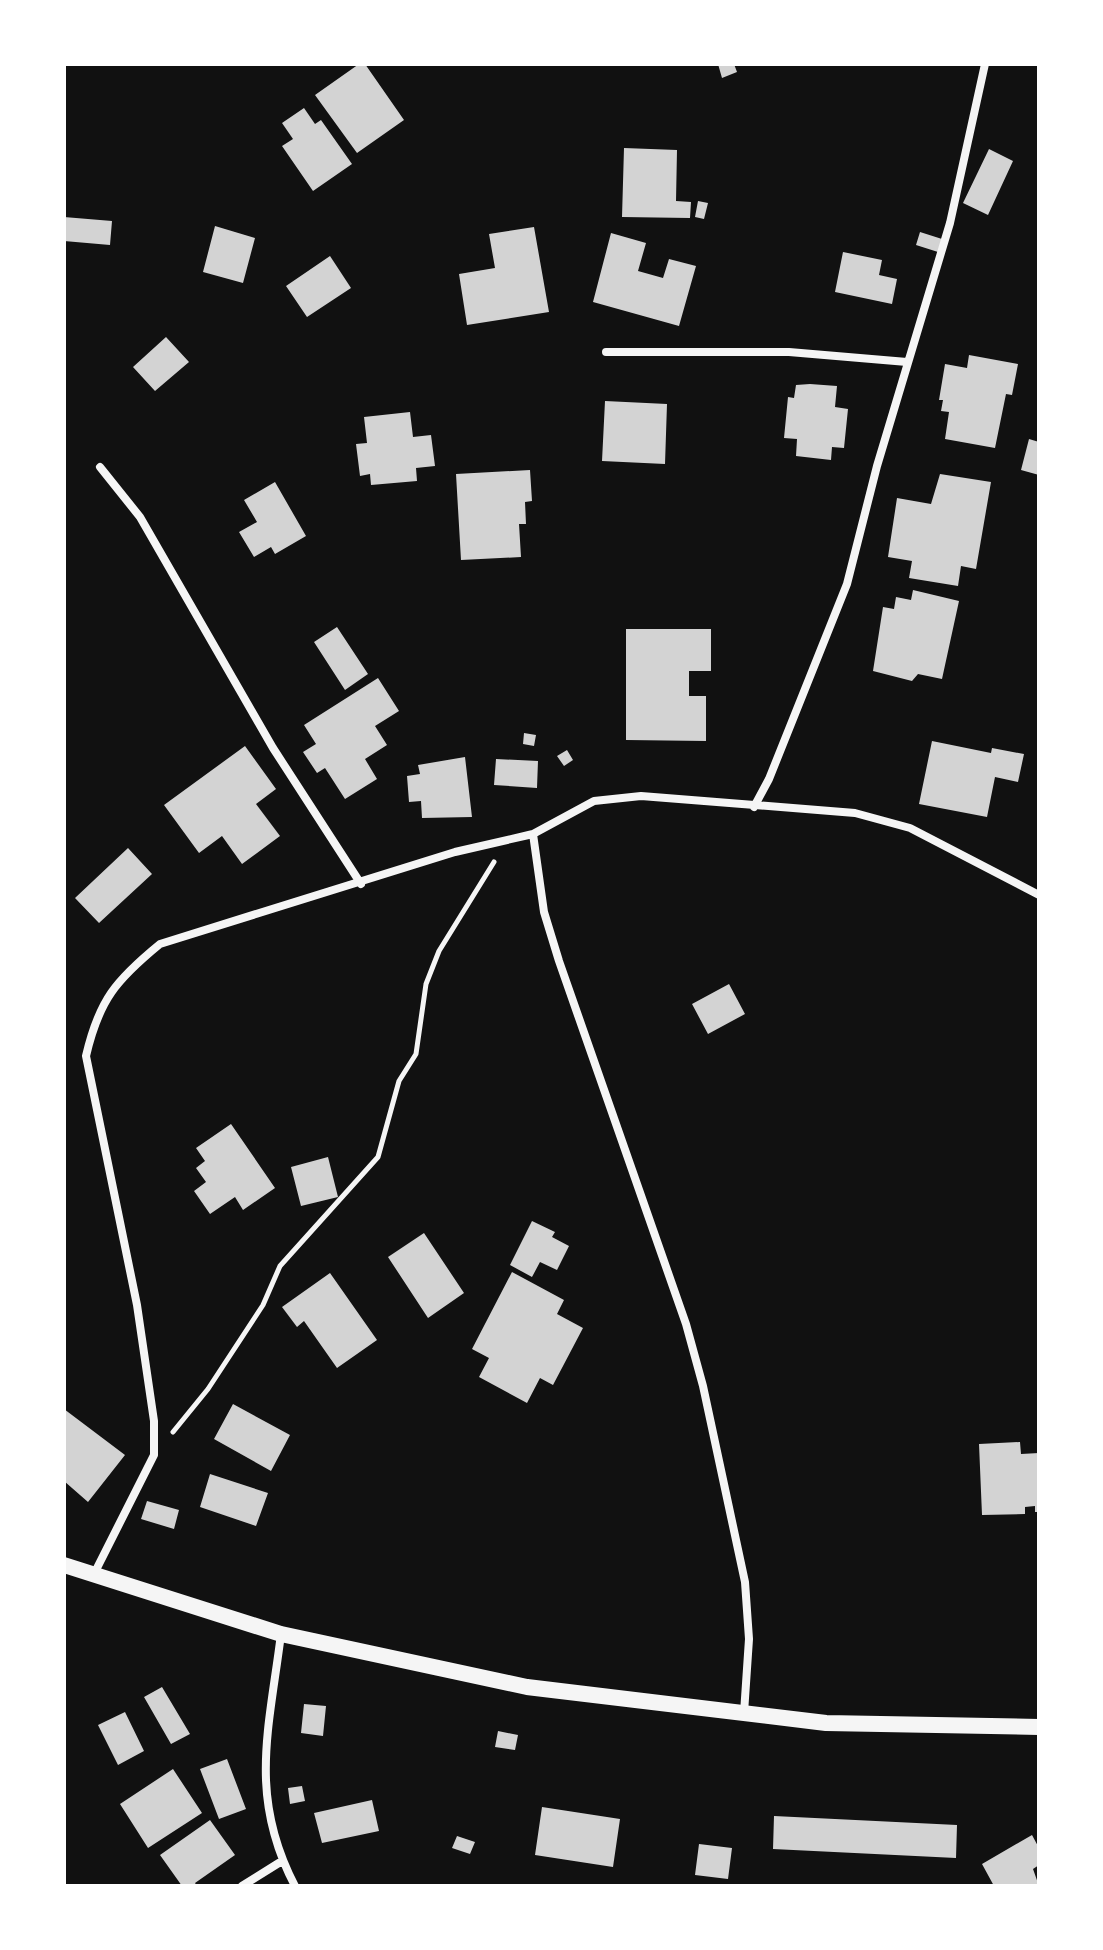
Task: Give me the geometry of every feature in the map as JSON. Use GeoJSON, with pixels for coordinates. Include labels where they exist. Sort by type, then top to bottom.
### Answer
{"type":"FeatureCollection","features":[{"type":"Feature","properties":{"kind":"main road"},"geometry":{"type":"LineString","coordinates":[[64,1565],[95,1572],[281,1634],[527,1687],[826,1723],[1039,1727]]}},
{"type":"Feature","properties":{"kind":"street"},"geometry":{"type":"LineString","coordinates":[[754,807],[769,779],[847,584],[907,362],[950,223],[985,64]]}},
{"type":"Feature","properties":{"kind":"street"},"geometry":{"type":"LineString","coordinates":[[606,352],[789,352],[907,362]]}},
{"type":"Feature","properties":{"kind":"street"},"geometry":{"type":"LineString","coordinates":[[100,467],[140,517],[265,735],[361,884]]}},
{"type":"Feature","properties":{"kind":"street"},"geometry":{"type":"LineString","coordinates":[[95,1572],[154,1455],[154,1421],[137,1305],[86,1056],[95,1015],[127,971],[160,944],[361,884],[455,852],[533,834],[594,801],[641,796],[855,813],[910,828],[1039,895]]}},
{"type":"Feature","properties":{"kind":"street"},"geometry":{"type":"LineString","coordinates":[[533,834],[544,912],[686,1324],[713,1429],[745,1582],[749,1639],[744,1713]]}},
{"type":"Feature","properties":{"kind":"street"},"geometry":{"type":"LineString","coordinates":[[281,1634],[264,1786],[268,1819],[282,1861],[295,1886]]}},
{"type":"Feature","properties":{"kind":"street"},"geometry":{"type":"LineString","coordinates":[[242,1886],[282,1861]]}},
{"type":"Feature","properties":{"kind":"path"},"geometry":{"type":"LineString","coordinates":[[154,1455],[208,1389],[263,1305],[280,1266],[378,1157],[399,1081],[416,1054],[426,984],[439,951],[488,871],[512,839]]}},
{"type":"Feature","properties":{"kind":"building"},"geometry":{"type":"Polygon","coordinates":[[[359,64],[365,64],[404,120],[357,153],[315,95],[359,64]]]}},
{"type":"Feature","properties":{"kind":"building"},"geometry":{"type":"Polygon","coordinates":[[[718,64],[734,64],[737,72],[722,78],[718,64]]]}},
{"type":"Feature","properties":{"kind":"building"},"geometry":{"type":"Polygon","coordinates":[[[304,108],[315,124],[321,120],[352,164],[313,191],[282,146],[293,139],[282,123],[304,108]]]}},
{"type":"Feature","properties":{"kind":"building"},"geometry":{"type":"Polygon","coordinates":[[[624,148],[677,150],[676,201],[691,202],[690,218],[622,217],[624,148]]]}},
{"type":"Feature","properties":{"kind":"building"},"geometry":{"type":"Polygon","coordinates":[[[989,149],[1013,161],[988,215],[963,203],[989,149]]]}},
{"type":"Feature","properties":{"kind":"building"},"geometry":{"type":"Polygon","coordinates":[[[698,201],[708,203],[704,219],[695,217],[698,201]]]}},
{"type":"Feature","properties":{"kind":"building"},"geometry":{"type":"Polygon","coordinates":[[[64,217],[112,221],[110,245],[64,241],[64,217]]]}},
{"type":"Feature","properties":{"kind":"building"},"geometry":{"type":"Polygon","coordinates":[[[215,226],[255,238],[243,283],[203,272],[215,226]]]}},
{"type":"Feature","properties":{"kind":"building"},"geometry":{"type":"Polygon","coordinates":[[[534,227],[549,312],[467,325],[459,274],[495,268],[489,234],[534,227]]]}},
{"type":"Feature","properties":{"kind":"building"},"geometry":{"type":"Polygon","coordinates":[[[920,232],[942,239],[938,252],[916,245],[920,232]]]}},
{"type":"Feature","properties":{"kind":"building"},"geometry":{"type":"Polygon","coordinates":[[[611,233],[646,243],[638,271],[663,278],[669,259],[696,266],[679,326],[593,302],[611,233]]]}},
{"type":"Feature","properties":{"kind":"building"},"geometry":{"type":"Polygon","coordinates":[[[843,252],[882,260],[879,275],[897,279],[892,304],[835,292],[843,252]]]}},
{"type":"Feature","properties":{"kind":"building"},"geometry":{"type":"Polygon","coordinates":[[[330,256],[351,288],[307,317],[286,286],[330,256]]]}},
{"type":"Feature","properties":{"kind":"building"},"geometry":{"type":"Polygon","coordinates":[[[166,337],[189,362],[155,391],[133,367],[166,337]]]}},
{"type":"Feature","properties":{"kind":"building"},"geometry":{"type":"Polygon","coordinates":[[[969,355],[1018,364],[1012,395],[1006,394],[995,448],[945,439],[949,412],[941,411],[943,400],[939,400],[945,364],[967,368],[969,355]]]}},
{"type":"Feature","properties":{"kind":"building"},"geometry":{"type":"Polygon","coordinates":[[[796,385],[837,386],[835,407],[848,409],[844,448],[832,447],[831,460],[796,456],[797,439],[784,438],[788,397],[794,398],[796,385]]]}},
{"type":"Feature","properties":{"kind":"building"},"geometry":{"type":"Polygon","coordinates":[[[605,401],[667,404],[665,464],[602,461],[605,401]]]}},
{"type":"Feature","properties":{"kind":"building"},"geometry":{"type":"Polygon","coordinates":[[[410,412],[413,437],[431,435],[435,466],[416,468],[417,481],[371,485],[370,474],[360,476],[356,444],[367,443],[364,417],[410,412]]]}},
{"type":"Feature","properties":{"kind":"building"},"geometry":{"type":"Polygon","coordinates":[[[1029,439],[1039,442],[1039,475],[1021,470],[1029,439]]]}},
{"type":"Feature","properties":{"kind":"building"},"geometry":{"type":"Polygon","coordinates":[[[530,470],[532,501],[525,502],[526,524],[519,524],[521,557],[461,560],[456,474],[530,470]]]}},
{"type":"Feature","properties":{"kind":"building"},"geometry":{"type":"Polygon","coordinates":[[[940,474],[991,482],[976,569],[961,566],[958,586],[909,578],[912,561],[888,557],[897,498],[931,504],[940,474]]]}},
{"type":"Feature","properties":{"kind":"building"},"geometry":{"type":"Polygon","coordinates":[[[275,482],[306,536],[275,554],[271,547],[254,557],[239,532],[257,522],[244,500],[275,482]]]}},
{"type":"Feature","properties":{"kind":"building"},"geometry":{"type":"Polygon","coordinates":[[[913,590],[959,601],[942,679],[918,674],[912,681],[873,671],[883,607],[894,609],[896,597],[911,600],[913,590]]]}},
{"type":"Feature","properties":{"kind":"building"},"geometry":{"type":"Polygon","coordinates":[[[337,627],[368,674],[345,690],[314,642],[337,627]]]}},
{"type":"Feature","properties":{"kind":"building"},"geometry":{"type":"Polygon","coordinates":[[[626,629],[711,629],[711,671],[689,671],[689,696],[706,696],[706,741],[626,740],[626,629]]]}},
{"type":"Feature","properties":{"kind":"building"},"geometry":{"type":"Polygon","coordinates":[[[378,678],[399,711],[375,726],[387,745],[365,759],[377,779],[345,799],[325,768],[317,773],[303,752],[316,744],[304,725],[378,678]]]}},
{"type":"Feature","properties":{"kind":"building"},"geometry":{"type":"Polygon","coordinates":[[[524,733],[536,735],[534,746],[523,744],[524,733]]]}},
{"type":"Feature","properties":{"kind":"building"},"geometry":{"type":"Polygon","coordinates":[[[932,741],[991,753],[992,748],[1024,754],[1018,782],[995,777],[987,817],[919,804],[932,741]]]}},
{"type":"Feature","properties":{"kind":"building"},"geometry":{"type":"Polygon","coordinates":[[[245,746],[276,789],[256,804],[280,836],[242,864],[222,836],[199,853],[164,805],[245,746]]]}},
{"type":"Feature","properties":{"kind":"building"},"geometry":{"type":"Polygon","coordinates":[[[567,750],[573,760],[564,766],[557,756],[567,750]]]}},
{"type":"Feature","properties":{"kind":"building"},"geometry":{"type":"Polygon","coordinates":[[[465,757],[472,817],[422,818],[421,801],[409,802],[407,776],[420,774],[418,765],[465,757]]]}},
{"type":"Feature","properties":{"kind":"building"},"geometry":{"type":"Polygon","coordinates":[[[496,759],[538,761],[537,788],[494,785],[496,759]]]}},
{"type":"Feature","properties":{"kind":"building"},"geometry":{"type":"Polygon","coordinates":[[[128,848],[152,874],[99,923],[75,898],[128,848]]]}},
{"type":"Feature","properties":{"kind":"building"},"geometry":{"type":"Polygon","coordinates":[[[729,984],[745,1014],[708,1034],[692,1004],[729,984]]]}},
{"type":"Feature","properties":{"kind":"building"},"geometry":{"type":"Polygon","coordinates":[[[231,1124],[275,1188],[243,1210],[235,1197],[210,1214],[194,1191],[206,1182],[196,1168],[205,1161],[196,1148],[231,1124]]]}},
{"type":"Feature","properties":{"kind":"building"},"geometry":{"type":"Polygon","coordinates":[[[328,1157],[338,1197],[301,1206],[291,1167],[328,1157]]]}},
{"type":"Feature","properties":{"kind":"building"},"geometry":{"type":"Polygon","coordinates":[[[532,1221],[555,1232],[552,1237],[569,1246],[557,1270],[540,1262],[532,1277],[510,1265],[532,1221]]]}},
{"type":"Feature","properties":{"kind":"building"},"geometry":{"type":"Polygon","coordinates":[[[424,1233],[464,1293],[428,1318],[388,1257],[424,1233]]]}},
{"type":"Feature","properties":{"kind":"building"},"geometry":{"type":"Polygon","coordinates":[[[512,1272],[564,1300],[557,1314],[583,1328],[553,1385],[540,1378],[527,1403],[479,1377],[489,1358],[472,1349],[512,1272]]]}},
{"type":"Feature","properties":{"kind":"building"},"geometry":{"type":"Polygon","coordinates":[[[330,1273],[377,1340],[337,1368],[304,1321],[297,1327],[282,1307],[330,1273]]]}},
{"type":"Feature","properties":{"kind":"building"},"geometry":{"type":"Polygon","coordinates":[[[233,1404],[290,1435],[271,1471],[214,1439],[233,1404]]]}},
{"type":"Feature","properties":{"kind":"building"},"geometry":{"type":"Polygon","coordinates":[[[64,1409],[125,1455],[88,1502],[64,1481],[64,1409]]]}},
{"type":"Feature","properties":{"kind":"building"},"geometry":{"type":"Polygon","coordinates":[[[1020,1442],[1021,1454],[1039,1453],[1039,1512],[1035,1512],[1035,1506],[1025,1507],[1025,1514],[982,1515],[979,1444],[1020,1442]]]}},
{"type":"Feature","properties":{"kind":"building"},"geometry":{"type":"Polygon","coordinates":[[[210,1474],[268,1493],[256,1526],[200,1507],[210,1474]]]}},
{"type":"Feature","properties":{"kind":"building"},"geometry":{"type":"Polygon","coordinates":[[[147,1501],[179,1510],[174,1529],[141,1519],[147,1501]]]}},
{"type":"Feature","properties":{"kind":"building"},"geometry":{"type":"Polygon","coordinates":[[[162,1687],[190,1734],[171,1744],[144,1697],[162,1687]]]}},
{"type":"Feature","properties":{"kind":"building"},"geometry":{"type":"Polygon","coordinates":[[[304,1704],[326,1706],[323,1736],[301,1733],[304,1704]]]}},
{"type":"Feature","properties":{"kind":"building"},"geometry":{"type":"Polygon","coordinates":[[[125,1712],[144,1751],[118,1765],[98,1725],[125,1712]]]}},
{"type":"Feature","properties":{"kind":"building"},"geometry":{"type":"Polygon","coordinates":[[[498,1731],[518,1735],[515,1750],[495,1747],[498,1731]]]}},
{"type":"Feature","properties":{"kind":"building"},"geometry":{"type":"Polygon","coordinates":[[[227,1759],[246,1809],[219,1819],[200,1769],[227,1759]]]}},
{"type":"Feature","properties":{"kind":"building"},"geometry":{"type":"Polygon","coordinates":[[[173,1769],[202,1813],[148,1848],[120,1804],[173,1769]]]}},
{"type":"Feature","properties":{"kind":"building"},"geometry":{"type":"Polygon","coordinates":[[[302,1786],[305,1801],[290,1804],[288,1788],[302,1786]]]}},
{"type":"Feature","properties":{"kind":"building"},"geometry":{"type":"Polygon","coordinates":[[[372,1800],[379,1831],[322,1843],[314,1813],[372,1800]]]}},
{"type":"Feature","properties":{"kind":"building"},"geometry":{"type":"Polygon","coordinates":[[[542,1807],[620,1819],[613,1867],[535,1855],[542,1807]]]}},
{"type":"Feature","properties":{"kind":"building"},"geometry":{"type":"Polygon","coordinates":[[[774,1816],[957,1825],[956,1858],[773,1849],[774,1816]]]}},
{"type":"Feature","properties":{"kind":"building"},"geometry":{"type":"Polygon","coordinates":[[[210,1820],[235,1855],[195,1883],[197,1886],[182,1886],[160,1855],[210,1820]]]}},
{"type":"Feature","properties":{"kind":"building"},"geometry":{"type":"Polygon","coordinates":[[[1032,1835],[1039,1848],[1039,1865],[1033,1869],[1039,1886],[994,1886],[982,1864],[1032,1835]]]}},
{"type":"Feature","properties":{"kind":"building"},"geometry":{"type":"Polygon","coordinates":[[[457,1836],[475,1842],[470,1854],[452,1848],[457,1836]]]}},
{"type":"Feature","properties":{"kind":"building"},"geometry":{"type":"Polygon","coordinates":[[[699,1844],[732,1848],[728,1879],[695,1875],[699,1844]]]}}]}
